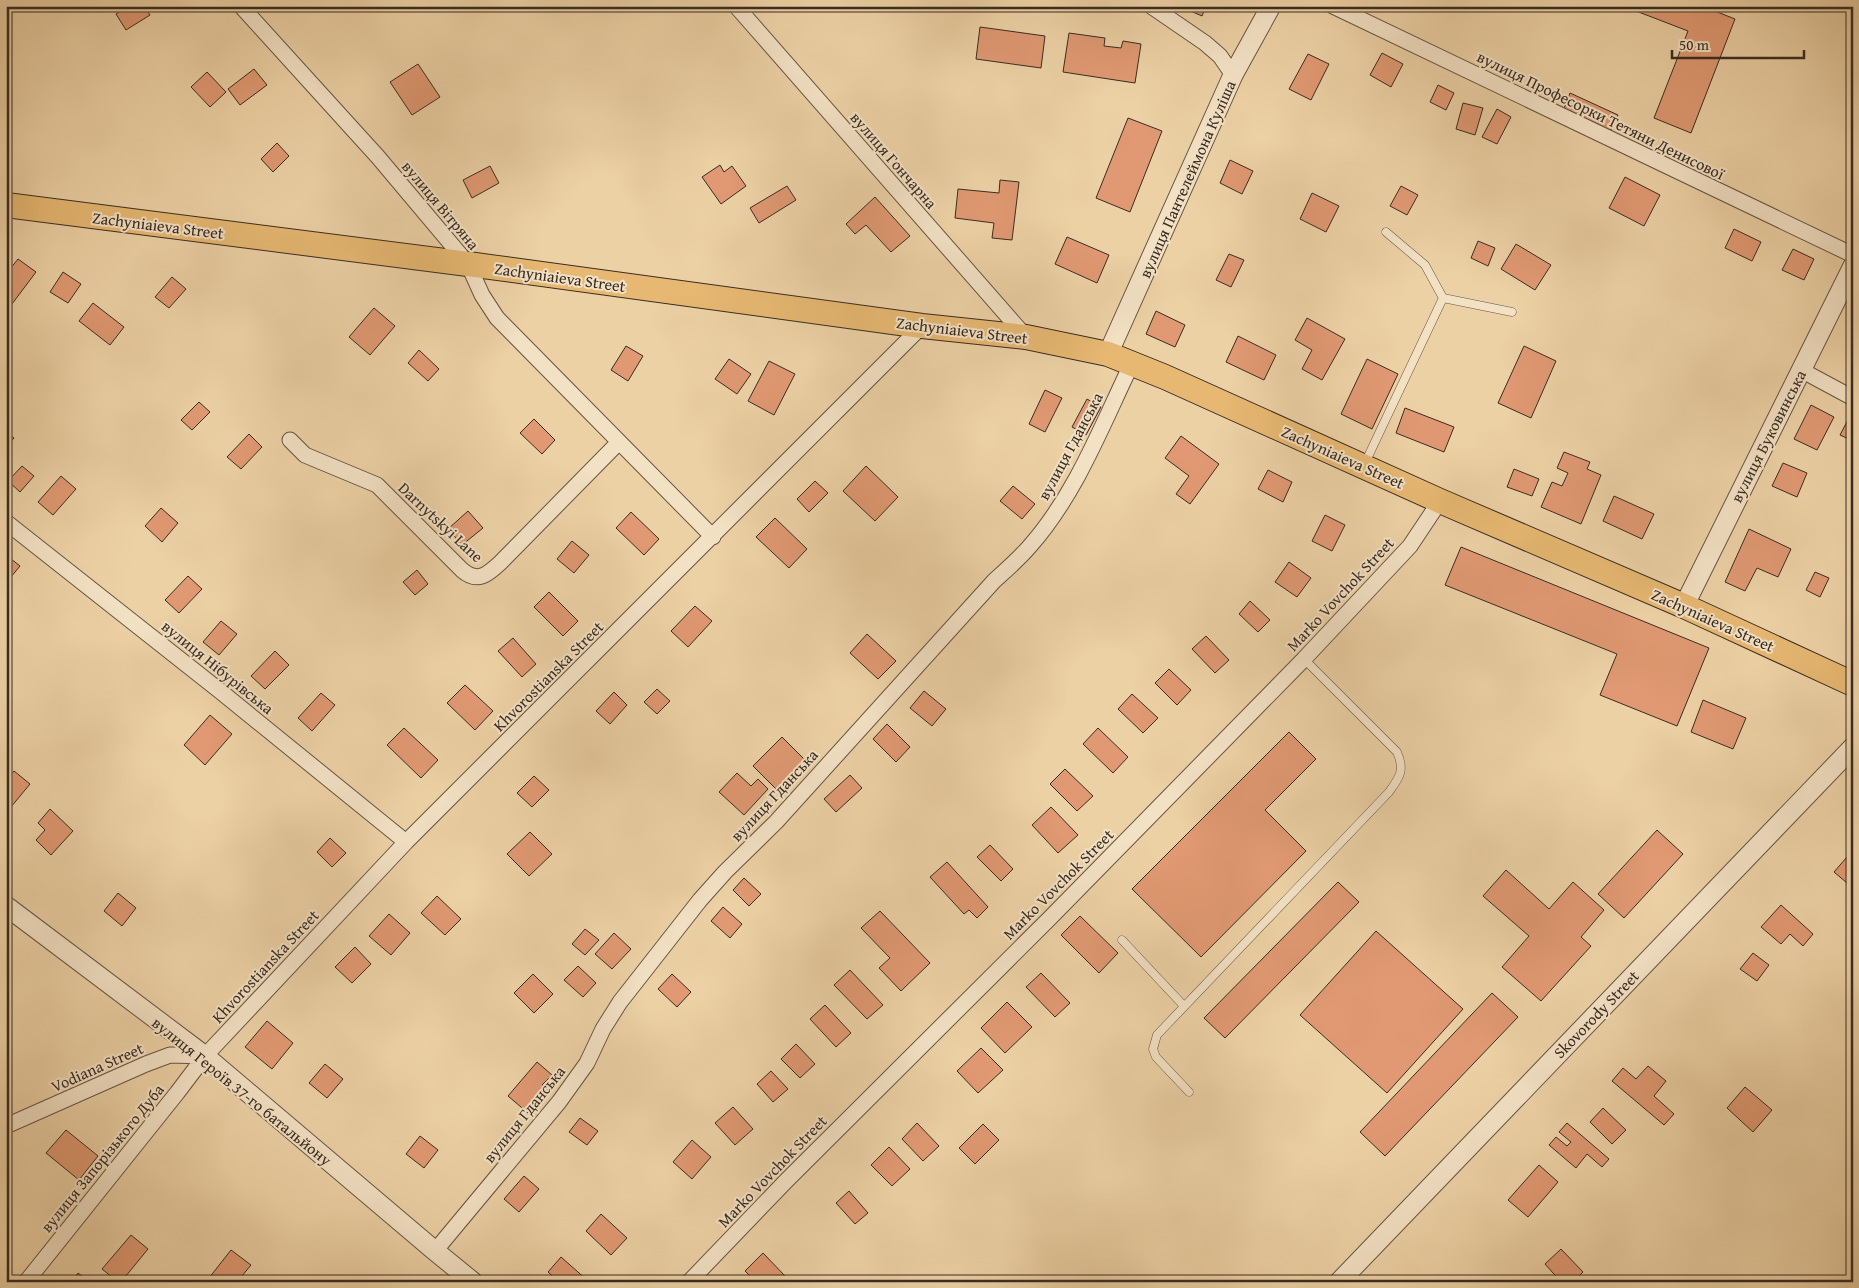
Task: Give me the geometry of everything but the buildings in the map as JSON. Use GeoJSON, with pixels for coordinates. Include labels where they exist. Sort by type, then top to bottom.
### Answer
{"type":"FeatureCollection","features":[{"type":"Feature","properties":{"kind":"main road","name":"Zachyniaieva Street"},"geometry":{"type":"LineString","coordinates":[[6,205],[468,264],[922,326],[1026,336],[1108,354],[1440,501],[1684,606],[1853,684]]}},
{"type":"Feature","properties":{"kind":"street","name":"вулиця Вітряна"},"geometry":{"type":"LineString","coordinates":[[241,6],[378,157],[468,264],[482,294],[497,318],[618,443],[713,537]]}},
{"type":"Feature","properties":{"kind":"street","name":"вулиця Гончарна"},"geometry":{"type":"LineString","coordinates":[[736,6],[1026,336]]}},
{"type":"Feature","properties":{"kind":"street"},"geometry":{"type":"LineString","coordinates":[[1150,6],[1205,43],[1220,56],[1233,76]]}},
{"type":"Feature","properties":{"kind":"street","name":"вулиця Пантелеймона Куліша"},"geometry":{"type":"LineString","coordinates":[[1108,354],[1233,76],[1271,6]]}},
{"type":"Feature","properties":{"kind":"street","name":"вулиця Професорки Тетяни Денисової"},"geometry":{"type":"LineString","coordinates":[[1333,6],[1853,254]]}},
{"type":"Feature","properties":{"kind":"street","name":"вулиця Буковинська"},"geometry":{"type":"LineString","coordinates":[[1684,606],[1853,266]]}},
{"type":"Feature","properties":{"kind":"street","name":"Khvorostianska Street"},"geometry":{"type":"LineString","coordinates":[[204,1056],[406,842],[922,326]]}},
{"type":"Feature","properties":{"kind":"street","name":"вулиця Гданська"},"geometry":{"type":"LineString","coordinates":[[434,1251],[559,1102],[587,1062],[603,1029],[620,1002],[700,900],[725,872],[776,822],[994,581],[1031,546],[1081,471],[1132,363]]}},
{"type":"Feature","properties":{"kind":"street"},"geometry":{"type":"LineString","coordinates":[[1801,370],[1853,398]]}},
{"type":"Feature","properties":{"kind":"street","name":"Darnytskyi Lane"},"geometry":{"type":"LineString","coordinates":[[290,440],[305,455],[377,485],[462,570],[470,577],[479,578],[490,572],[508,555],[618,443]]}},
{"type":"Feature","properties":{"kind":"street","name":"Marko Vovchok Street"},"geometry":{"type":"LineString","coordinates":[[689,1282],[786,1181],[1050,918],[1304,659],[1410,546],[1440,501]]}},
{"type":"Feature","properties":{"kind":"street","name":"вулиця Нібурівська"},"geometry":{"type":"LineString","coordinates":[[6,522],[220,691],[406,842]]}},
{"type":"Feature","properties":{"kind":"street","name":"Skovorody Street"},"geometry":{"type":"LineString","coordinates":[[1338,1282],[1853,747]]}},
{"type":"Feature","properties":{"kind":"street","name":"вулиця Героїв 37-го батальйону"},"geometry":{"type":"LineString","coordinates":[[6,906],[204,1056],[473,1282]]}},
{"type":"Feature","properties":{"kind":"street","name":"Vodiana Street"},"geometry":{"type":"LineString","coordinates":[[6,1126],[170,1055],[204,1056]]}},
{"type":"Feature","properties":{"kind":"street","name":"вулиця Запорізького Дуба"},"geometry":{"type":"LineString","coordinates":[[26,1282],[177,1093],[204,1056]]}},
{"type":"Feature","properties":{"kind":"lane"},"geometry":{"type":"LineString","coordinates":[[1386,232],[1425,265],[1443,298],[1512,312]]}},
{"type":"Feature","properties":{"kind":"lane"},"geometry":{"type":"LineString","coordinates":[[1364,466],[1443,298]]}},
{"type":"Feature","properties":{"kind":"lane"},"geometry":{"type":"LineString","coordinates":[[1189,1092],[1156,1057],[1153,1049],[1157,1035],[1389,792],[1397,781],[1402,769],[1401,761],[1396,752],[1304,659]]}},
{"type":"Feature","properties":{"kind":"lane"},"geometry":{"type":"LineString","coordinates":[[1122,940],[1184,1006]]}}]}
